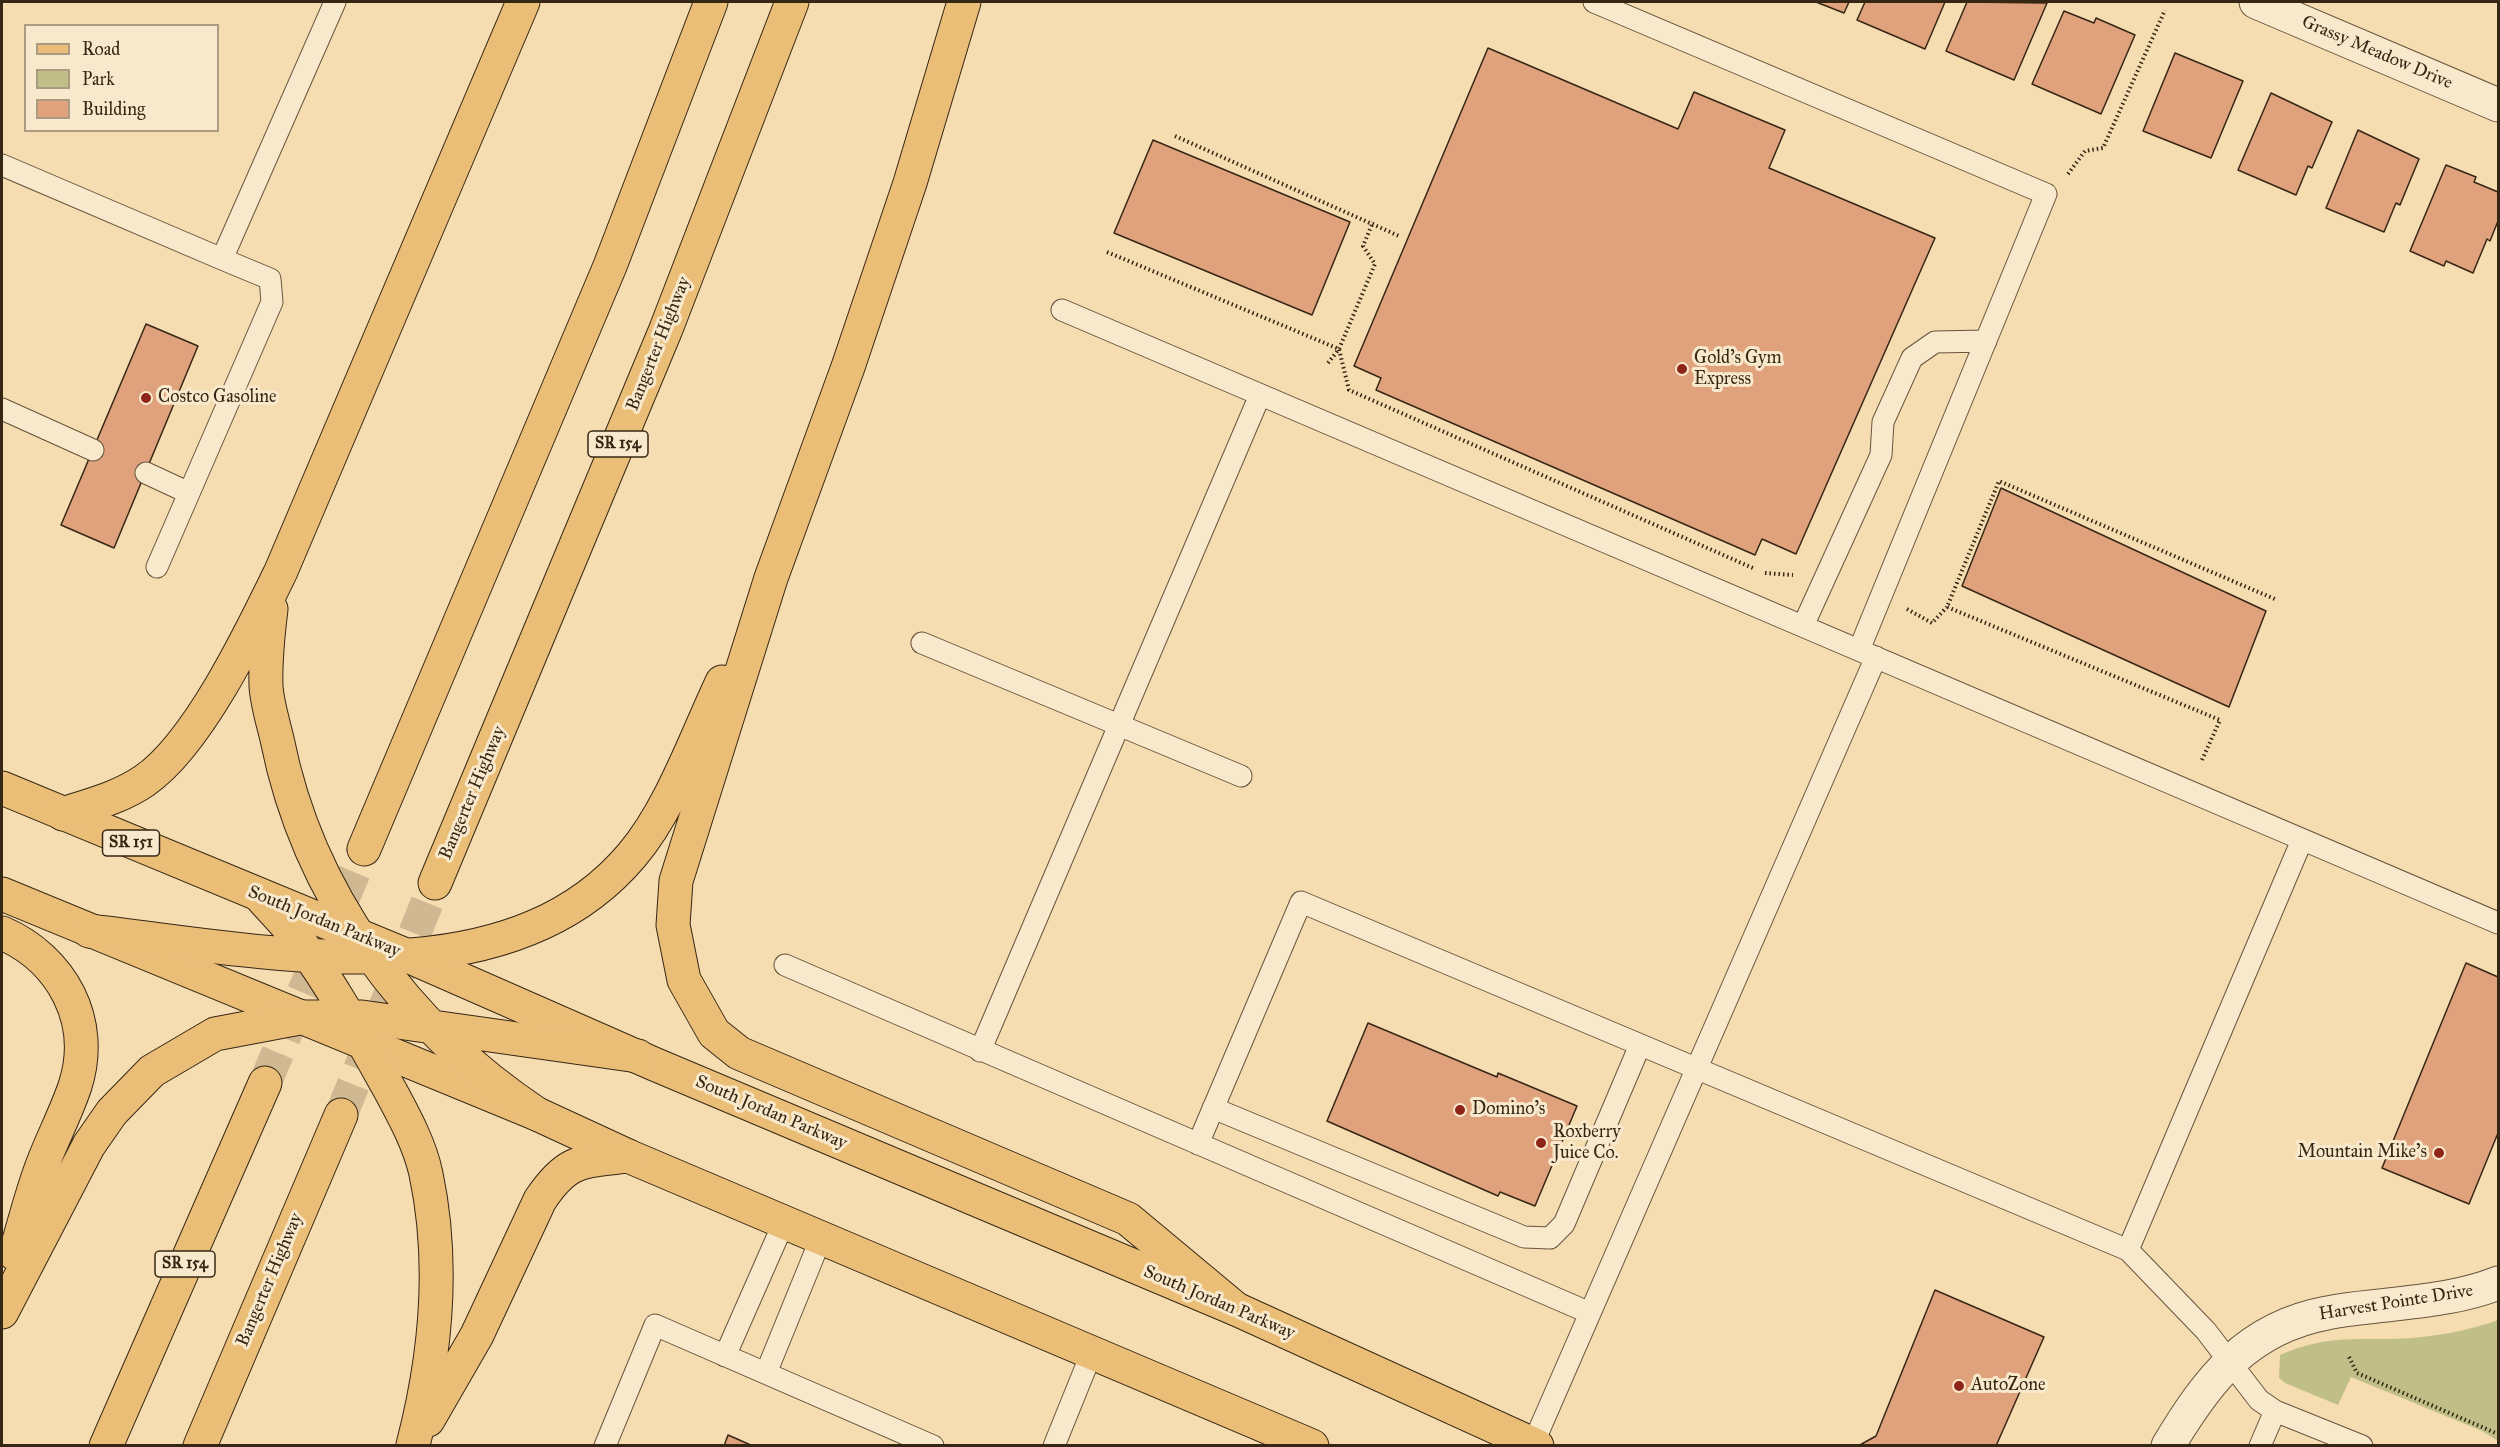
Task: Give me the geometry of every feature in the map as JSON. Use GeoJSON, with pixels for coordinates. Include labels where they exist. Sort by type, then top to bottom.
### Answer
{"type":"FeatureCollection","features":[{"type":"Feature","properties":{"kind":"main road"},"geometry":{"type":"LineString","coordinates":[[63,814],[120,795],[164,765],[181,746],[225,678],[281,570],[523,2]]}},
{"type":"Feature","properties":{"kind":"main road"},"geometry":{"type":"LineString","coordinates":[[364,849],[610,266],[711,2]]}},
{"type":"Feature","properties":{"kind":"main road","name":"Bangerter Highway"},"geometry":{"type":"LineString","coordinates":[[435,883],[666,329],[792,2]]}},
{"type":"Feature","properties":{"kind":"main road"},"geometry":{"type":"LineString","coordinates":[[964,2],[882,268],[771,578],[676,881],[673,925],[678,956],[684,980],[703,1019],[727,1044],[754,1060],[1128,1219],[1236,1309]]}},
{"type":"Feature","properties":{"kind":"main road"},"geometry":{"type":"LineString","coordinates":[[281,570],[271,609],[266,648],[266,688],[284,776],[299,824],[322,876],[364,946],[430,1026],[498,1088],[537,1114]]}},
{"type":"Feature","properties":{"kind":"main road"},"geometry":{"type":"LineString","coordinates":[[89,931],[309,955],[364,946],[408,956],[463,949],[531,929],[589,897],[620,869],[643,841],[669,798],[771,578]]}},
{"type":"Feature","properties":{"kind":"main road","name":"South Jordan Parkway"},"geometry":{"type":"LineString","coordinates":[[2,788],[261,897],[364,946]]}},
{"type":"Feature","properties":{"kind":"main road"},"geometry":{"type":"LineString","coordinates":[[2,894],[305,1017],[355,1029],[628,1156],[1312,1446]]}},
{"type":"Feature","properties":{"kind":"main road"},"geometry":{"type":"LineString","coordinates":[[261,897],[309,955],[355,1029],[402,1114],[426,1171],[437,1263],[435,1317],[429,1375],[413,1445]]}},
{"type":"Feature","properties":{"kind":"main road"},"geometry":{"type":"LineString","coordinates":[[2,933],[34,951],[63,983],[76,1006],[81,1043],[75,1086],[41,1167],[2,1299]]}},
{"type":"Feature","properties":{"kind":"main road","name":"South Jordan Parkway"},"geometry":{"type":"LineString","coordinates":[[408,956],[1236,1309],[1535,1445]]}},
{"type":"Feature","properties":{"kind":"main road"},"geometry":{"type":"LineString","coordinates":[[2,1312],[89,1145],[130,1092],[166,1061],[215,1034],[305,1017]]}},
{"type":"Feature","properties":{"kind":"main road"},"geometry":{"type":"LineString","coordinates":[[355,1029],[430,1026],[638,1056]]}},
{"type":"Feature","properties":{"kind":"main road","name":"SR 154"},"geometry":{"type":"LineString","coordinates":[[106,1446],[265,1083]]}},
{"type":"Feature","properties":{"kind":"main road","name":"Bangerter Highway"},"geometry":{"type":"LineString","coordinates":[[200,1446],[341,1114]]}},
{"type":"Feature","properties":{"kind":"main road"},"geometry":{"type":"LineString","coordinates":[[413,1445],[477,1335],[549,1185],[576,1162],[628,1156]]}},
{"type":"Feature","properties":{"kind":"street","name":"Grassy Meadow Drive"},"geometry":{"type":"LineString","coordinates":[[2256,2],[2499,105]]}},
{"type":"Feature","properties":{"kind":"street","name":"Harvest Pointe Drive"},"geometry":{"type":"LineString","coordinates":[[2168,1446],[2200,1395],[2228,1362],[2256,1340],[2302,1319],[2328,1312],[2452,1298],[2499,1283]]}},
{"type":"Feature","properties":{"kind":"lane"},"geometry":{"type":"LineString","coordinates":[[222,259],[335,2]]}},
{"type":"Feature","properties":{"kind":"lane"},"geometry":{"type":"LineString","coordinates":[[1535,1445],[1696,1068],[1867,654],[1986,341],[2046,194],[1594,2]]}},
{"type":"Feature","properties":{"kind":"lane"},"geometry":{"type":"LineString","coordinates":[[2,165],[270,279],[272,302],[157,567]]}},
{"type":"Feature","properties":{"kind":"lane"},"geometry":{"type":"LineString","coordinates":[[1062,310],[2499,924]]}},
{"type":"Feature","properties":{"kind":"lane"},"geometry":{"type":"LineString","coordinates":[[1803,626],[1881,455],[1883,422],[1912,358],[1935,342],[1986,341]]}},
{"type":"Feature","properties":{"kind":"lane"},"geometry":{"type":"LineString","coordinates":[[980,1051],[1260,395]]}},
{"type":"Feature","properties":{"kind":"lane"},"geometry":{"type":"LineString","coordinates":[[2,409],[93,450]]}},
{"type":"Feature","properties":{"kind":"lane"},"geometry":{"type":"LineString","coordinates":[[146,473],[189,493]]}},
{"type":"Feature","properties":{"kind":"lane"},"geometry":{"type":"LineString","coordinates":[[922,643],[1241,776]]}},
{"type":"Feature","properties":{"kind":"lane"},"geometry":{"type":"LineString","coordinates":[[2128,1250],[2302,840]]}},
{"type":"Feature","properties":{"kind":"lane"},"geometry":{"type":"LineString","coordinates":[[1198,1144],[1301,902],[2128,1250],[2206,1331],[2259,1400],[2275,1411],[2362,1446]]}},
{"type":"Feature","properties":{"kind":"lane"},"geometry":{"type":"LineString","coordinates":[[785,965],[1590,1313]]}},
{"type":"Feature","properties":{"kind":"lane"},"geometry":{"type":"LineString","coordinates":[[1213,1108],[1524,1237],[1550,1238],[1564,1224],[1640,1045]]}},
{"type":"Feature","properties":{"kind":"lane"},"geometry":{"type":"LineString","coordinates":[[725,1356],[784,1222]]}},
{"type":"Feature","properties":{"kind":"lane"},"geometry":{"type":"LineString","coordinates":[[766,1373],[821,1238]]}},
{"type":"Feature","properties":{"kind":"lane"},"geometry":{"type":"LineString","coordinates":[[605,1446],[655,1325],[933,1446]]}},
{"type":"Feature","properties":{"kind":"lane"},"geometry":{"type":"LineString","coordinates":[[1054,1446],[1092,1352]]}},
{"type":"Feature","properties":{"kind":"lane"},"geometry":{"type":"LineString","coordinates":[[2260,1446],[2275,1411]]}},
{"type":"Feature","properties":{"kind":"path"},"geometry":{"type":"LineString","coordinates":[[2070,172],[2085,152],[2103,148],[2165,10]]}},
{"type":"Feature","properties":{"kind":"path"},"geometry":{"type":"LineString","coordinates":[[1175,136],[1373,222],[1399,236]]}},
{"type":"Feature","properties":{"kind":"path"},"geometry":{"type":"LineString","coordinates":[[1328,363],[1339,349],[1375,264],[1363,246],[1373,222]]}},
{"type":"Feature","properties":{"kind":"path"},"geometry":{"type":"LineString","coordinates":[[1107,252],[1339,349]]}},
{"type":"Feature","properties":{"kind":"path"},"geometry":{"type":"LineString","coordinates":[[1339,349],[1349,390],[1769,574],[1800,575]]}},
{"type":"Feature","properties":{"kind":"path"},"geometry":{"type":"LineString","coordinates":[[1903,607],[1932,623],[1947,607],[1999,482],[2277,600]]}},
{"type":"Feature","properties":{"kind":"path"},"geometry":{"type":"LineString","coordinates":[[1947,607],[2220,720],[2202,760]]}},
{"type":"Feature","properties":{"kind":"path"},"geometry":{"type":"LineString","coordinates":[[2349,1357],[2357,1373],[2499,1434]]}},
{"type":"Feature","properties":{"kind":"green space"},"geometry":{"type":"Polygon","coordinates":[[[2498,1320],[2498,1441],[2482,1431],[2351,1377],[2338,1405],[2285,1383],[2279,1378],[2280,1355],[2317,1343],[2334,1340],[2403,1339],[2432,1336],[2470,1329],[2498,1320]]]}},
{"type":"Feature","properties":{"kind":"building"},"geometry":{"type":"Polygon","coordinates":[[[1816,2],[1849,2],[1844,13],[1816,2]]]}},
{"type":"Feature","properties":{"kind":"building"},"geometry":{"type":"Polygon","coordinates":[[[1865,2],[1945,2],[1925,49],[1857,20],[1865,2]]]}},
{"type":"Feature","properties":{"kind":"building"},"geometry":{"type":"Polygon","coordinates":[[[1967,2],[2047,3],[2014,80],[1946,51],[1967,2]]]}},
{"type":"Feature","properties":{"kind":"building"},"geometry":{"type":"Polygon","coordinates":[[[2064,11],[2094,23],[2096,18],[2135,35],[2101,114],[2032,84],[2064,11]]]}},
{"type":"Feature","properties":{"kind":"building"},"geometry":{"type":"Polygon","coordinates":[[[1488,48],[1678,129],[1694,92],[1785,130],[1769,168],[1935,238],[1796,554],[1762,539],[1755,555],[1376,390],[1381,378],[1354,366],[1488,48]]]}},
{"type":"Feature","properties":{"kind":"building"},"geometry":{"type":"Polygon","coordinates":[[[2175,53],[2243,81],[2211,158],[2143,131],[2175,53]]]}},
{"type":"Feature","properties":{"kind":"building"},"geometry":{"type":"Polygon","coordinates":[[[2271,93],[2332,122],[2312,168],[2308,166],[2296,195],[2238,170],[2271,93]]]}},
{"type":"Feature","properties":{"kind":"building"},"geometry":{"type":"Polygon","coordinates":[[[2358,130],[2419,159],[2400,205],[2396,203],[2384,232],[2326,208],[2358,130]]]}},
{"type":"Feature","properties":{"kind":"building"},"geometry":{"type":"Polygon","coordinates":[[[1153,140],[1350,222],[1312,315],[1114,233],[1153,140]]]}},
{"type":"Feature","properties":{"kind":"building"},"geometry":{"type":"Polygon","coordinates":[[[2446,165],[2476,177],[2474,182],[2498,192],[2498,221],[2490,241],[2487,239],[2473,273],[2446,261],[2444,266],[2410,251],[2446,165]]]}},
{"type":"Feature","properties":{"kind":"building","name":"Costco Gasoline"},"geometry":{"type":"Polygon","coordinates":[[[146,324],[198,346],[114,548],[61,525],[146,324]]]}},
{"type":"Feature","properties":{"kind":"building"},"geometry":{"type":"Polygon","coordinates":[[[2001,488],[2266,611],[2229,707],[1962,586],[2001,488]]]}},
{"type":"Feature","properties":{"kind":"building"},"geometry":{"type":"Polygon","coordinates":[[[2466,963],[2498,977],[2498,1133],[2469,1204],[2382,1168],[2466,963]]]}},
{"type":"Feature","properties":{"kind":"building"},"geometry":{"type":"Polygon","coordinates":[[[1368,1023],[1497,1077],[1498,1073],[1577,1106],[1535,1206],[1500,1192],[1498,1196],[1327,1121],[1368,1023]]]}},
{"type":"Feature","properties":{"kind":"building","name":"AutoZone"},"geometry":{"type":"Polygon","coordinates":[[[1935,1290],[2044,1337],[1996,1446],[1858,1446],[1876,1436],[1935,1290]]]}},
{"type":"Feature","properties":{"kind":"building"},"geometry":{"type":"Polygon","coordinates":[[[728,1435],[753,1446],[724,1446],[728,1435]]]}},
{"type":"Feature","properties":{"kind":"tunnel"},"geometry":{"type":"LineString","coordinates":[[265,1083],[364,849]]}},
{"type":"Feature","properties":{"kind":"tunnel"},"geometry":{"type":"LineString","coordinates":[[341,1115],[435,883]]}},
{"type":"Feature","properties":{"kind":"place","name":"Gold's Gym Express"},"geometry":{"type":"Point","coordinates":[1682,369]}},
{"type":"Feature","properties":{"kind":"place","name":"Costco Gasoline"},"geometry":{"type":"Point","coordinates":[146,398]}},
{"type":"Feature","properties":{"kind":"place","name":"Domino's"},"geometry":{"type":"Point","coordinates":[1460,1110]}},
{"type":"Feature","properties":{"kind":"place","name":"Roxberry Juice Co."},"geometry":{"type":"Point","coordinates":[1541,1143]}},
{"type":"Feature","properties":{"kind":"place","name":"Mountain Mike's"},"geometry":{"type":"Point","coordinates":[2439,1153]}},
{"type":"Feature","properties":{"kind":"place","name":"AutoZone"},"geometry":{"type":"Point","coordinates":[1959,1386]}}]}
